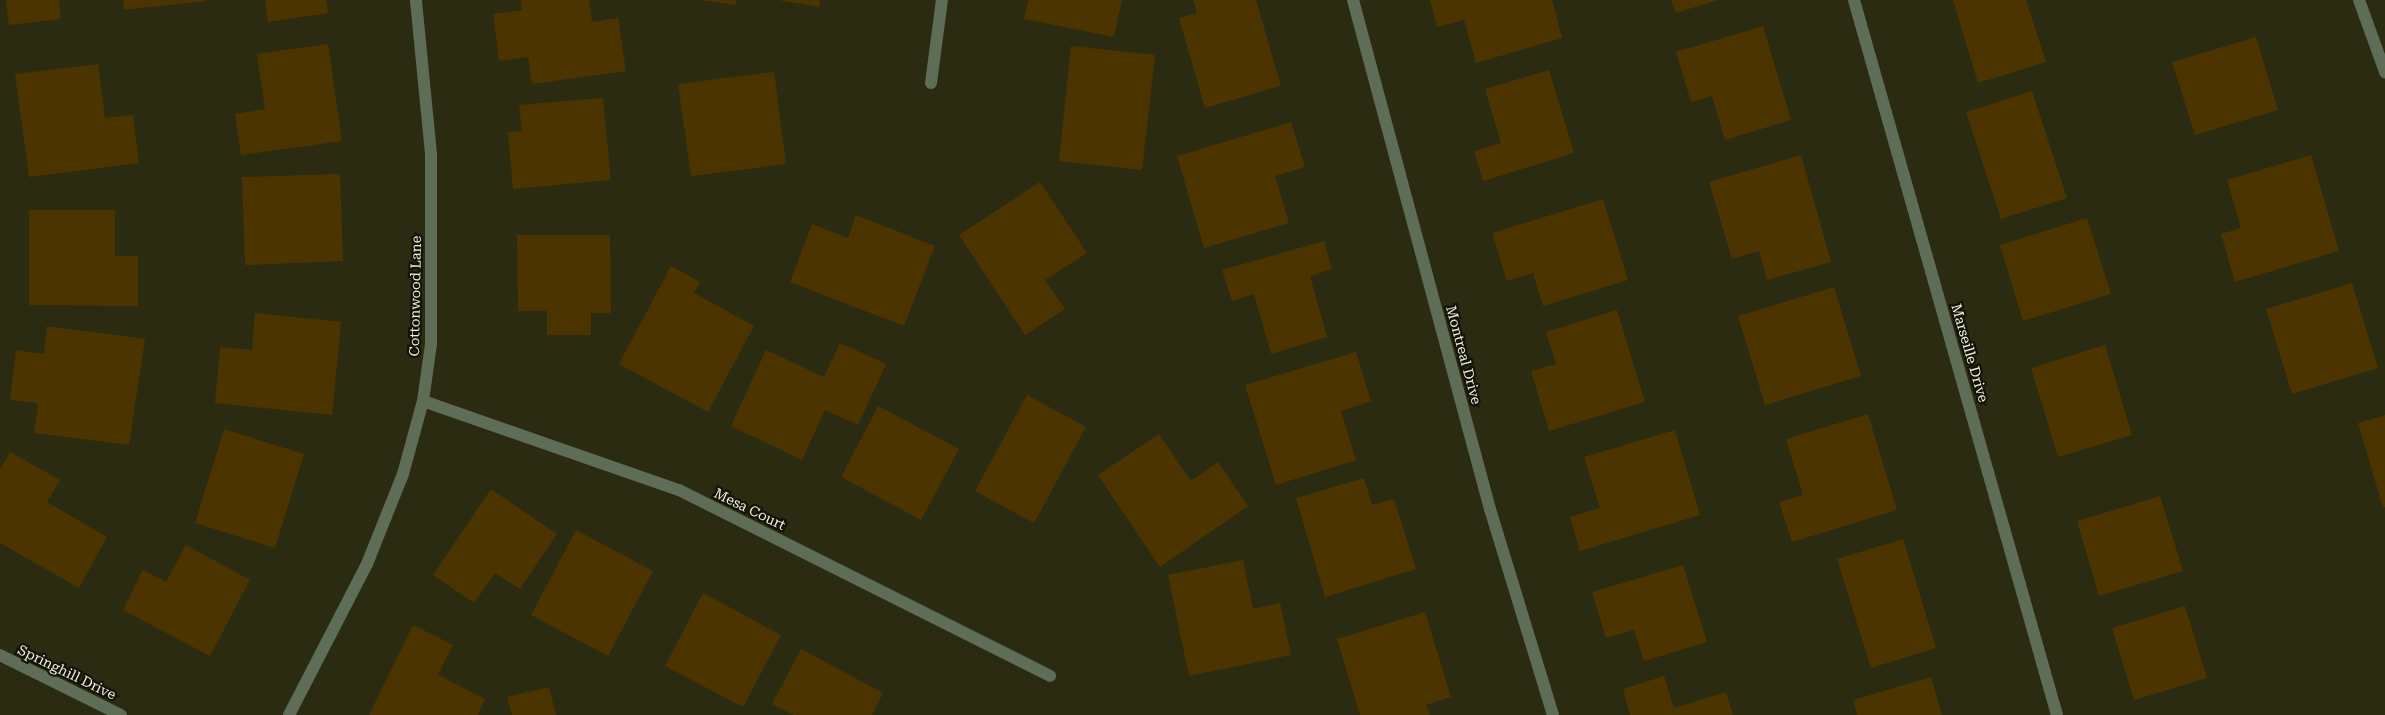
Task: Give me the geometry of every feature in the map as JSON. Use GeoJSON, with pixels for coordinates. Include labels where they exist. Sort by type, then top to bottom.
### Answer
{"type":"FeatureCollection","features":[{"type":"Feature","properties":{"kind":"street","name":"Cottonwood Lane"},"geometry":{"type":"LineString","coordinates":[[289,715],[367,564],[403,474],[423,401],[431,344],[431,154],[416,0]]}},
{"type":"Feature","properties":{"kind":"street"},"geometry":{"type":"LineString","coordinates":[[931,83],[942,0]]}},
{"type":"Feature","properties":{"kind":"street","name":"Montreal Drive"},"geometry":{"type":"LineString","coordinates":[[1353,0],[1490,509],[1553,715]]}},
{"type":"Feature","properties":{"kind":"street","name":"Marseille Drive"},"geometry":{"type":"LineString","coordinates":[[1854,0],[2057,715]]}},
{"type":"Feature","properties":{"kind":"street"},"geometry":{"type":"LineString","coordinates":[[2359,0],[2385,72]]}},
{"type":"Feature","properties":{"kind":"street","name":"Mesa Court"},"geometry":{"type":"LineString","coordinates":[[423,401],[679,490],[1050,676]]}},
{"type":"Feature","properties":{"kind":"street","name":"Springhill Drive"},"geometry":{"type":"LineString","coordinates":[[0,655],[120,715]]}},
{"type":"Feature","properties":{"kind":"building"},"geometry":{"type":"Polygon","coordinates":[[[6,0],[59,0],[61,19],[9,25],[6,0]]]}},
{"type":"Feature","properties":{"kind":"building"},"geometry":{"type":"Polygon","coordinates":[[[123,0],[206,0],[206,1],[124,10],[123,0]]]}},
{"type":"Feature","properties":{"kind":"building"},"geometry":{"type":"Polygon","coordinates":[[[265,0],[326,0],[328,13],[268,22],[265,0]]]}},
{"type":"Feature","properties":{"kind":"building"},"geometry":{"type":"Polygon","coordinates":[[[521,0],[589,0],[592,22],[618,18],[626,71],[532,84],[528,57],[499,61],[493,14],[522,10],[521,0]]]}},
{"type":"Feature","properties":{"kind":"building"},"geometry":{"type":"Polygon","coordinates":[[[701,0],[736,0],[736,5],[701,0]]]}},
{"type":"Feature","properties":{"kind":"building"},"geometry":{"type":"Polygon","coordinates":[[[778,0],[820,0],[819,7],[778,0]]]}},
{"type":"Feature","properties":{"kind":"building"},"geometry":{"type":"Polygon","coordinates":[[[1028,0],[1122,0],[1114,37],[1024,19],[1028,0]]]}},
{"type":"Feature","properties":{"kind":"building"},"geometry":{"type":"Polygon","coordinates":[[[1193,0],[1256,0],[1281,86],[1205,108],[1179,18],[1197,13],[1193,0]]]}},
{"type":"Feature","properties":{"kind":"building"},"geometry":{"type":"Polygon","coordinates":[[[1430,0],[1552,0],[1562,38],[1476,63],[1464,20],[1437,27],[1430,0]]]}},
{"type":"Feature","properties":{"kind":"building"},"geometry":{"type":"Polygon","coordinates":[[[1671,0],[1718,0],[1676,13],[1671,0]]]}},
{"type":"Feature","properties":{"kind":"building"},"geometry":{"type":"Polygon","coordinates":[[[1953,0],[2026,0],[2046,62],[1978,83],[1953,0]]]}},
{"type":"Feature","properties":{"kind":"building"},"geometry":{"type":"Polygon","coordinates":[[[1763,26],[1791,120],[1725,140],[1712,96],[1691,102],[1676,52],[1763,26]]]}},
{"type":"Feature","properties":{"kind":"building"},"geometry":{"type":"Polygon","coordinates":[[[2256,37],[2278,110],[2195,135],[2172,62],[2256,37]]]}},
{"type":"Feature","properties":{"kind":"building"},"geometry":{"type":"Polygon","coordinates":[[[328,44],[342,141],[241,155],[235,114],[265,109],[257,54],[328,44]]]}},
{"type":"Feature","properties":{"kind":"building"},"geometry":{"type":"Polygon","coordinates":[[[1071,46],[1155,55],[1142,170],[1059,161],[1071,46]]]}},
{"type":"Feature","properties":{"kind":"building"},"geometry":{"type":"Polygon","coordinates":[[[98,64],[105,118],[133,115],[139,163],[29,177],[15,74],[98,64]]]}},
{"type":"Feature","properties":{"kind":"building"},"geometry":{"type":"Polygon","coordinates":[[[1549,70],[1574,153],[1483,181],[1474,151],[1501,143],[1485,89],[1549,70]]]}},
{"type":"Feature","properties":{"kind":"building"},"geometry":{"type":"Polygon","coordinates":[[[774,72],[786,164],[691,176],[678,84],[774,72]]]}},
{"type":"Feature","properties":{"kind":"building"},"geometry":{"type":"Polygon","coordinates":[[[2032,91],[2067,198],[2001,219],[1966,112],[2032,91]]]}},
{"type":"Feature","properties":{"kind":"building"},"geometry":{"type":"Polygon","coordinates":[[[603,98],[611,180],[513,189],[508,132],[522,131],[519,105],[603,98]]]}},
{"type":"Feature","properties":{"kind":"building"},"geometry":{"type":"Polygon","coordinates":[[[1291,122],[1305,167],[1275,176],[1289,223],[1204,248],[1177,156],[1291,122]]]}},
{"type":"Feature","properties":{"kind":"building"},"geometry":{"type":"Polygon","coordinates":[[[1801,155],[1831,262],[1767,280],[1759,251],[1732,259],[1709,182],[1801,155]]]}},
{"type":"Feature","properties":{"kind":"building"},"geometry":{"type":"Polygon","coordinates":[[[2311,155],[2339,251],[2235,282],[2221,234],[2241,228],[2227,180],[2311,155]]]}},
{"type":"Feature","properties":{"kind":"building"},"geometry":{"type":"Polygon","coordinates":[[[340,174],[343,261],[245,265],[242,177],[340,174]]]}},
{"type":"Feature","properties":{"kind":"building"},"geometry":{"type":"Polygon","coordinates":[[[1040,182],[1087,253],[1045,280],[1065,309],[1025,335],[959,235],[1040,182]]]}},
{"type":"Feature","properties":{"kind":"building"},"geometry":{"type":"Polygon","coordinates":[[[1603,199],[1628,280],[1543,306],[1533,273],[1507,281],[1492,233],[1603,199]]]}},
{"type":"Feature","properties":{"kind":"building"},"geometry":{"type":"Polygon","coordinates":[[[29,210],[115,210],[115,256],[138,256],[138,306],[29,305],[29,210]]]}},
{"type":"Feature","properties":{"kind":"building"},"geometry":{"type":"Polygon","coordinates":[[[856,215],[935,246],[904,326],[790,282],[812,224],[848,238],[856,215]]]}},
{"type":"Feature","properties":{"kind":"building"},"geometry":{"type":"Polygon","coordinates":[[[2087,218],[2111,294],[2023,321],[2000,245],[2087,218]]]}},
{"type":"Feature","properties":{"kind":"building"},"geometry":{"type":"Polygon","coordinates":[[[517,235],[610,235],[611,313],[591,313],[591,335],[547,335],[547,311],[518,311],[517,235]]]}},
{"type":"Feature","properties":{"kind":"building"},"geometry":{"type":"Polygon","coordinates":[[[1324,241],[1332,269],[1310,276],[1327,337],[1271,354],[1254,294],[1232,301],[1222,270],[1324,241]]]}},
{"type":"Feature","properties":{"kind":"building"},"geometry":{"type":"Polygon","coordinates":[[[671,266],[700,282],[694,293],[754,326],[708,412],[619,364],[671,266]]]}},
{"type":"Feature","properties":{"kind":"building"},"geometry":{"type":"Polygon","coordinates":[[[2352,283],[2378,368],[2292,394],[2266,309],[2352,283]]]}},
{"type":"Feature","properties":{"kind":"building"},"geometry":{"type":"Polygon","coordinates":[[[1834,287],[1861,376],[1765,405],[1738,316],[1834,287]]]}},
{"type":"Feature","properties":{"kind":"building"},"geometry":{"type":"Polygon","coordinates":[[[1617,310],[1645,402],[1549,431],[1531,371],[1556,364],[1546,332],[1617,310]]]}},
{"type":"Feature","properties":{"kind":"building"},"geometry":{"type":"Polygon","coordinates":[[[255,313],[341,322],[332,415],[215,403],[220,347],[252,350],[255,313]]]}},
{"type":"Feature","properties":{"kind":"building"},"geometry":{"type":"Polygon","coordinates":[[[47,326],[145,339],[129,445],[34,433],[38,403],[10,400],[16,350],[44,354],[47,326]]]}},
{"type":"Feature","properties":{"kind":"building"},"geometry":{"type":"Polygon","coordinates":[[[840,343],[886,364],[858,425],[825,410],[802,460],[731,426],[766,350],[824,377],[840,343]]]}},
{"type":"Feature","properties":{"kind":"building"},"geometry":{"type":"Polygon","coordinates":[[[2105,345],[2132,435],[2058,457],[2031,368],[2105,345]]]}},
{"type":"Feature","properties":{"kind":"building"},"geometry":{"type":"Polygon","coordinates":[[[1356,352],[1371,401],[1341,411],[1356,460],[1276,485],[1245,385],[1356,352]]]}},
{"type":"Feature","properties":{"kind":"building"},"geometry":{"type":"Polygon","coordinates":[[[1027,395],[1086,427],[1034,523],[975,491],[1027,395]]]}},
{"type":"Feature","properties":{"kind":"building"},"geometry":{"type":"Polygon","coordinates":[[[878,406],[959,449],[921,520],[841,477],[878,406]]]}},
{"type":"Feature","properties":{"kind":"building"},"geometry":{"type":"Polygon","coordinates":[[[1868,414],[1897,510],[1792,542],[1779,502],[1803,495],[1786,439],[1868,414]]]}},
{"type":"Feature","properties":{"kind":"building"},"geometry":{"type":"Polygon","coordinates":[[[2385,415],[2385,507],[2383,508],[2358,423],[2385,415]]]}},
{"type":"Feature","properties":{"kind":"building"},"geometry":{"type":"Polygon","coordinates":[[[224,429],[304,454],[275,548],[195,523],[224,429]]]}},
{"type":"Feature","properties":{"kind":"building"},"geometry":{"type":"Polygon","coordinates":[[[1675,430],[1700,515],[1580,551],[1570,517],[1600,508],[1584,457],[1675,430]]]}},
{"type":"Feature","properties":{"kind":"building"},"geometry":{"type":"Polygon","coordinates":[[[1159,434],[1191,481],[1218,462],[1248,506],[1160,567],[1098,475],[1159,434]]]}},
{"type":"Feature","properties":{"kind":"building"},"geometry":{"type":"Polygon","coordinates":[[[10,452],[60,480],[47,502],[107,537],[79,588],[0,543],[0,470],[10,452]]]}},
{"type":"Feature","properties":{"kind":"building"},"geometry":{"type":"Polygon","coordinates":[[[1364,478],[1372,505],[1394,499],[1416,569],[1325,597],[1296,498],[1364,478]]]}},
{"type":"Feature","properties":{"kind":"building"},"geometry":{"type":"Polygon","coordinates":[[[491,489],[557,534],[520,589],[495,573],[474,603],[433,575],[491,489]]]}},
{"type":"Feature","properties":{"kind":"building"},"geometry":{"type":"Polygon","coordinates":[[[2160,496],[2183,571],[2099,596],[2077,521],[2160,496]]]}},
{"type":"Feature","properties":{"kind":"building"},"geometry":{"type":"Polygon","coordinates":[[[576,530],[653,571],[608,656],[531,615],[576,530]]]}},
{"type":"Feature","properties":{"kind":"building"},"geometry":{"type":"Polygon","coordinates":[[[1903,539],[1936,648],[1871,668],[1837,559],[1903,539]]]}},
{"type":"Feature","properties":{"kind":"building"},"geometry":{"type":"Polygon","coordinates":[[[186,545],[250,580],[210,656],[123,610],[143,570],[166,582],[186,545]]]}},
{"type":"Feature","properties":{"kind":"building"},"geometry":{"type":"Polygon","coordinates":[[[1243,560],[1253,609],[1280,603],[1291,655],[1189,676],[1168,575],[1243,560]]]}},
{"type":"Feature","properties":{"kind":"building"},"geometry":{"type":"Polygon","coordinates":[[[1683,565],[1707,642],[1644,661],[1634,630],[1606,638],[1592,592],[1683,565]]]}},
{"type":"Feature","properties":{"kind":"building"},"geometry":{"type":"Polygon","coordinates":[[[703,593],[781,635],[743,707],[665,666],[703,593]]]}},
{"type":"Feature","properties":{"kind":"building"},"geometry":{"type":"Polygon","coordinates":[[[2185,606],[2207,678],[2134,700],[2112,628],[2185,606]]]}},
{"type":"Feature","properties":{"kind":"building"},"geometry":{"type":"Polygon","coordinates":[[[1425,612],[1451,697],[1426,705],[1430,715],[1360,715],[1337,639],[1425,612]]]}},
{"type":"Feature","properties":{"kind":"building"},"geometry":{"type":"Polygon","coordinates":[[[413,625],[453,645],[438,675],[485,699],[478,715],[369,715],[413,625]]]}},
{"type":"Feature","properties":{"kind":"building"},"geometry":{"type":"Polygon","coordinates":[[[801,649],[883,693],[872,715],[794,715],[772,704],[801,649]]]}},
{"type":"Feature","properties":{"kind":"building"},"geometry":{"type":"Polygon","coordinates":[[[1664,676],[1674,708],[1726,692],[1733,715],[1630,715],[1623,689],[1664,676]]]}},
{"type":"Feature","properties":{"kind":"building"},"geometry":{"type":"Polygon","coordinates":[[[1931,677],[1942,715],[1857,715],[1853,700],[1931,677]]]}},
{"type":"Feature","properties":{"kind":"building"},"geometry":{"type":"Polygon","coordinates":[[[549,687],[556,715],[512,715],[507,697],[549,687]]]}}]}
